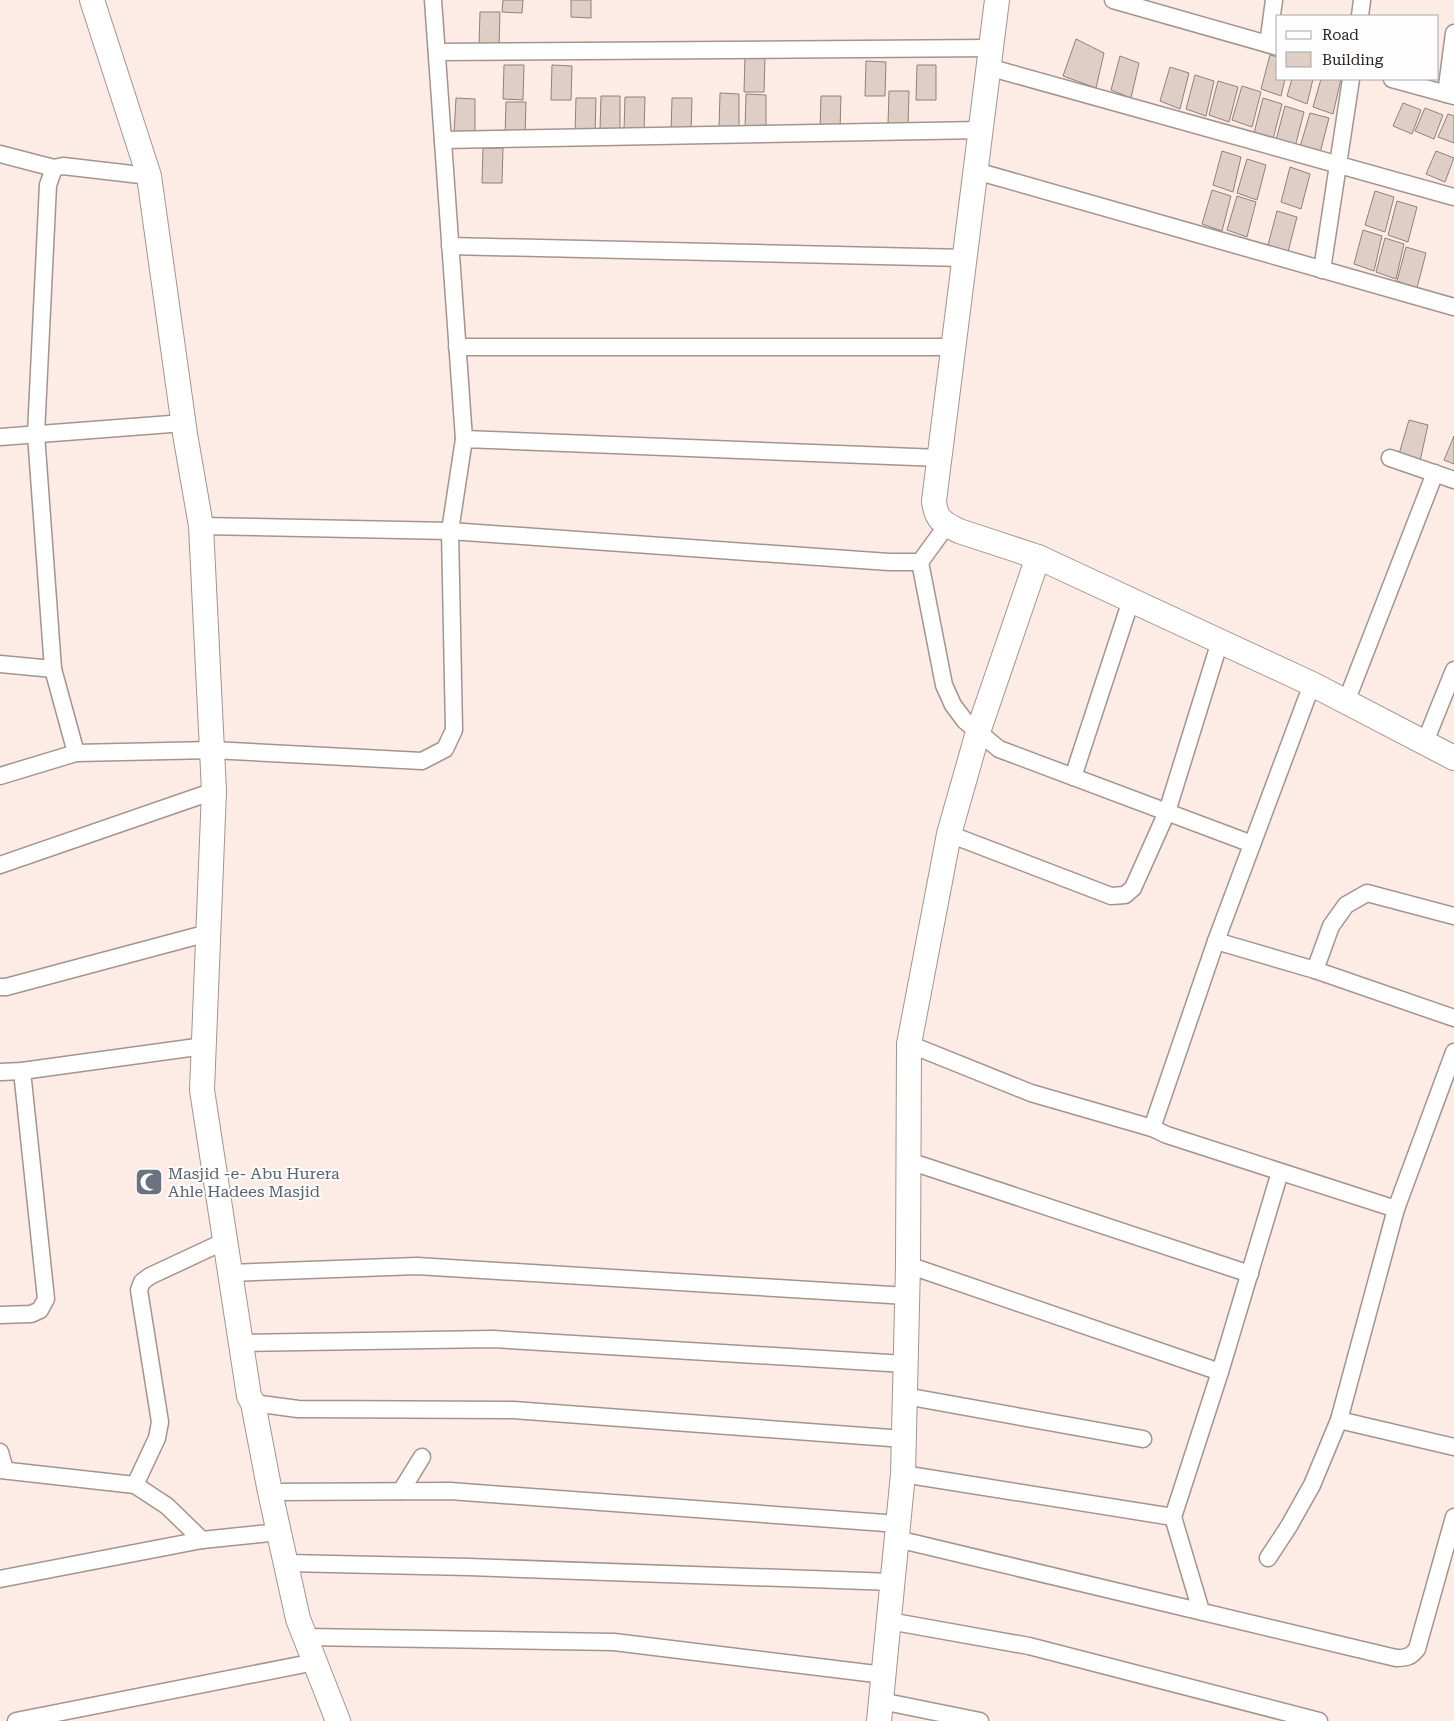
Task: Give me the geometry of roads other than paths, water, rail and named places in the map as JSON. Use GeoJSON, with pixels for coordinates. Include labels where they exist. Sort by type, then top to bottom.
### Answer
{"type":"FeatureCollection","features":[{"type":"Feature","properties":{"kind":"street"},"geometry":{"type":"LineString","coordinates":[[92,0],[149,176],[184,423],[201,526],[214,791],[202,1090],[241,1343],[270,1492],[298,1619],[336,1721]]}},
{"type":"Feature","properties":{"kind":"street"},"geometry":{"type":"LineString","coordinates":[[0,776],[76,753],[212,750],[422,761],[445,748],[454,730],[450,531],[464,440],[433,0]]}},
{"type":"Feature","properties":{"kind":"street"},"geometry":{"type":"LineString","coordinates":[[996,0],[934,501],[938,517],[947,525],[959,531],[1038,557],[1220,641],[1330,693],[1454,758]]}},
{"type":"Feature","properties":{"kind":"street"},"geometry":{"type":"LineString","coordinates":[[1113,0],[1273,45],[1274,0]]}},
{"type":"Feature","properties":{"kind":"street"},"geometry":{"type":"LineString","coordinates":[[1360,15],[1362,0]]}},
{"type":"Feature","properties":{"kind":"street"},"geometry":{"type":"LineString","coordinates":[[1396,80],[1450,95],[1454,33]]}},
{"type":"Feature","properties":{"kind":"street"},"geometry":{"type":"LineString","coordinates":[[437,52],[989,58],[1338,165],[1454,197]]}},
{"type":"Feature","properties":{"kind":"street"},"geometry":{"type":"LineString","coordinates":[[1322,270],[1351,80]]}},
{"type":"Feature","properties":{"kind":"street"},"geometry":{"type":"LineString","coordinates":[[443,140],[981,130]]}},
{"type":"Feature","properties":{"kind":"street"},"geometry":{"type":"LineString","coordinates":[[0,154],[54,168],[63,166],[149,176]]}},
{"type":"Feature","properties":{"kind":"street"},"geometry":{"type":"LineString","coordinates":[[54,168],[48,185],[36,434],[53,669],[76,753]]}},
{"type":"Feature","properties":{"kind":"street"},"geometry":{"type":"LineString","coordinates":[[976,171],[1454,307]]}},
{"type":"Feature","properties":{"kind":"street"},"geometry":{"type":"LineString","coordinates":[[450,246],[965,258]]}},
{"type":"Feature","properties":{"kind":"street"},"geometry":{"type":"LineString","coordinates":[[457,347],[954,348]]}},
{"type":"Feature","properties":{"kind":"street"},"geometry":{"type":"LineString","coordinates":[[0,436],[184,423]]}},
{"type":"Feature","properties":{"kind":"street"},"geometry":{"type":"LineString","coordinates":[[464,440],[940,458]]}},
{"type":"Feature","properties":{"kind":"street"},"geometry":{"type":"LineString","coordinates":[[1390,458],[1454,480]]}},
{"type":"Feature","properties":{"kind":"street"},"geometry":{"type":"LineString","coordinates":[[1152,1128],[1216,940],[1301,714],[1330,693],[1435,473]]}},
{"type":"Feature","properties":{"kind":"street"},"geometry":{"type":"LineString","coordinates":[[947,525],[920,562],[944,686],[953,705],[965,721],[998,749],[1252,844]]}},
{"type":"Feature","properties":{"kind":"street"},"geometry":{"type":"LineString","coordinates":[[201,526],[450,531],[879,562],[920,562]]}},
{"type":"Feature","properties":{"kind":"street"},"geometry":{"type":"LineString","coordinates":[[980,1721],[880,1711],[903,1474],[908,1265],[909,1044],[949,834],[978,732],[1038,557]]}},
{"type":"Feature","properties":{"kind":"street"},"geometry":{"type":"LineString","coordinates":[[1073,777],[1131,600]]}},
{"type":"Feature","properties":{"kind":"street"},"geometry":{"type":"LineString","coordinates":[[949,834],[1111,896],[1125,895],[1133,888],[1167,812],[1220,641]]}},
{"type":"Feature","properties":{"kind":"street"},"geometry":{"type":"LineString","coordinates":[[0,664],[53,669]]}},
{"type":"Feature","properties":{"kind":"street"},"geometry":{"type":"LineString","coordinates":[[1425,742],[1454,670]]}},
{"type":"Feature","properties":{"kind":"street"},"geometry":{"type":"LineString","coordinates":[[1301,714],[1330,693]]}},
{"type":"Feature","properties":{"kind":"street"},"geometry":{"type":"LineString","coordinates":[[0,865],[214,791]]}},
{"type":"Feature","properties":{"kind":"street"},"geometry":{"type":"LineString","coordinates":[[1315,970],[1332,926],[1346,905],[1367,893],[1454,916]]}},
{"type":"Feature","properties":{"kind":"street"},"geometry":{"type":"LineString","coordinates":[[0,987],[6,987],[208,933]]}},
{"type":"Feature","properties":{"kind":"street"},"geometry":{"type":"LineString","coordinates":[[1216,940],[1315,970],[1454,1018]]}},
{"type":"Feature","properties":{"kind":"street"},"geometry":{"type":"LineString","coordinates":[[909,1044],[1031,1093],[1152,1128],[1167,1135],[1396,1209]]}},
{"type":"Feature","properties":{"kind":"street"},"geometry":{"type":"LineString","coordinates":[[0,1072],[22,1071],[204,1046]]}},
{"type":"Feature","properties":{"kind":"street"},"geometry":{"type":"LineString","coordinates":[[1268,1558],[1312,1485],[1339,1420],[1396,1209],[1454,1052]]}},
{"type":"Feature","properties":{"kind":"street"},"geometry":{"type":"LineString","coordinates":[[0,1315],[31,1314],[40,1310],[46,1299],[22,1071]]}},
{"type":"Feature","properties":{"kind":"street"},"geometry":{"type":"LineString","coordinates":[[909,1161],[1250,1274]]}},
{"type":"Feature","properties":{"kind":"street"},"geometry":{"type":"LineString","coordinates":[[1201,1611],[1173,1517],[1220,1372],[1280,1172]]}},
{"type":"Feature","properties":{"kind":"street"},"geometry":{"type":"LineString","coordinates":[[135,1485],[157,1438],[160,1422],[139,1290],[142,1282],[150,1276],[225,1241]]}},
{"type":"Feature","properties":{"kind":"street"},"geometry":{"type":"LineString","coordinates":[[908,1265],[1220,1372]]}},
{"type":"Feature","properties":{"kind":"street"},"geometry":{"type":"LineString","coordinates":[[230,1273],[417,1266],[907,1296]]}},
{"type":"Feature","properties":{"kind":"street"},"geometry":{"type":"LineString","coordinates":[[241,1343],[493,1339],[905,1364]]}},
{"type":"Feature","properties":{"kind":"street"},"geometry":{"type":"LineString","coordinates":[[905,1396],[1143,1439]]}},
{"type":"Feature","properties":{"kind":"street"},"geometry":{"type":"LineString","coordinates":[[253,1403],[298,1408],[513,1410],[904,1439]]}},
{"type":"Feature","properties":{"kind":"street"},"geometry":{"type":"LineString","coordinates":[[1339,1420],[1454,1447]]}},
{"type":"Feature","properties":{"kind":"street"},"geometry":{"type":"LineString","coordinates":[[0,1452],[2,1470],[135,1485],[167,1506],[202,1540]]}},
{"type":"Feature","properties":{"kind":"street"},"geometry":{"type":"LineString","coordinates":[[401,1491],[422,1457]]}},
{"type":"Feature","properties":{"kind":"street"},"geometry":{"type":"LineString","coordinates":[[903,1474],[1173,1517]]}},
{"type":"Feature","properties":{"kind":"street"},"geometry":{"type":"LineString","coordinates":[[270,1492],[450,1490],[898,1531],[1201,1611],[1396,1658],[1406,1658],[1417,1649],[1454,1517]]}},
{"type":"Feature","properties":{"kind":"street"},"geometry":{"type":"LineString","coordinates":[[0,1579],[202,1540],[279,1532]]}},
{"type":"Feature","properties":{"kind":"street"},"geometry":{"type":"LineString","coordinates":[[286,1563],[479,1567],[893,1582]]}},
{"type":"Feature","properties":{"kind":"street"},"geometry":{"type":"LineString","coordinates":[[889,1621],[1029,1646],[1319,1721]]}},
{"type":"Feature","properties":{"kind":"street"},"geometry":{"type":"LineString","coordinates":[[305,1637],[614,1642],[884,1675]]}},
{"type":"Feature","properties":{"kind":"street"},"geometry":{"type":"LineString","coordinates":[[16,1721],[315,1662]]}},
{"type":"Feature","properties":{"kind":"place","name":"Masjid -e- Abu Hurera Ahle Hadees Masjid"},"geometry":{"type":"Point","coordinates":[149,1182]}}]}
